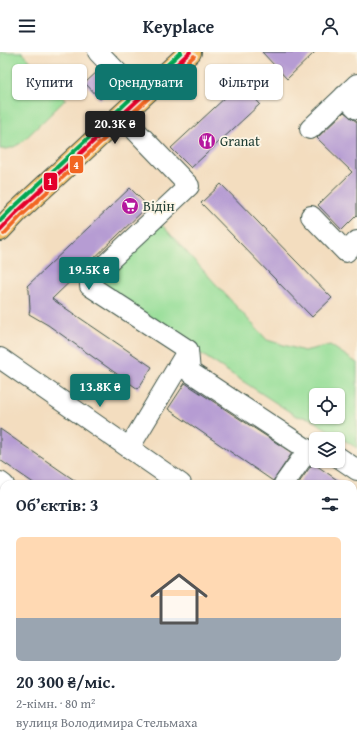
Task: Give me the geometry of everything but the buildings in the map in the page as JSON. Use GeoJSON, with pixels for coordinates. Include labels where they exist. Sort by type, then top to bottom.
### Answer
{"type":"FeatureCollection","features":[{"type":"Feature","properties":{"kind":"main road"},"geometry":{"type":"LineString","coordinates":[[177,64],[190,52]]}},
{"type":"Feature","properties":{"kind":"main road"},"geometry":{"type":"LineString","coordinates":[[0,230],[8,215],[138,100]]}},
{"type":"Feature","properties":{"kind":"street"},"geometry":{"type":"LineString","coordinates":[[98,52],[109,64]]}},
{"type":"Feature","properties":{"kind":"street"},"geometry":{"type":"LineString","coordinates":[[310,129],[353,96]]}},
{"type":"Feature","properties":{"kind":"street"},"geometry":{"type":"LineString","coordinates":[[136,131],[189,186],[90,279],[90,286],[188,350]]}},
{"type":"Feature","properties":{"kind":"street"},"geometry":{"type":"LineString","coordinates":[[311,216],[346,252],[357,241]]}},
{"type":"Feature","properties":{"kind":"street"},"geometry":{"type":"LineString","coordinates":[[129,448],[188,350]]}},
{"type":"Feature","properties":{"kind":"street"},"geometry":{"type":"LineString","coordinates":[[188,350],[190,372],[309,448]]}},
{"type":"Feature","properties":{"kind":"street"},"geometry":{"type":"LineString","coordinates":[[1,361],[175,480]]}},
{"type":"Feature","properties":{"kind":"street"},"geometry":{"type":"LineString","coordinates":[[287,480],[309,454]]}},
{"type":"Feature","properties":{"kind":"street"},"geometry":{"type":"LineString","coordinates":[[345,462],[357,470]]}},
{"type":"Feature","properties":{"kind":"green space"},"geometry":{"type":"Polygon","coordinates":[[[0,52],[22,52],[33,64],[12,64],[12,100],[65,100],[22,142],[11,148],[0,149],[0,52]]]}},
{"type":"Feature","properties":{"kind":"green space"},"geometry":{"type":"Polygon","coordinates":[[[161,224],[267,340],[304,351],[330,345],[357,363],[357,448],[345,440],[345,432],[331,432],[319,424],[345,424],[345,388],[309,388],[309,418],[296,416],[94,284],[161,224]]]}},
{"type":"Feature","properties":{"kind":"transit line"},"geometry":{"type":"LineString","coordinates":[[0,221],[181,52]]}},
{"type":"Feature","properties":{"kind":"transit line","name":"1"},"geometry":{"type":"LineString","coordinates":[[0,230],[17,212],[190,52]]}},
{"type":"Feature","properties":{"kind":"transit line","name":"4"},"geometry":{"type":"LineString","coordinates":[[4,234],[21,216],[194,56]]}},
{"type":"Feature","properties":{"kind":"place","name":"Granat"},"geometry":{"type":"Point","coordinates":[207,141]}},
{"type":"Feature","properties":{"kind":"place","name":"Відін"},"geometry":{"type":"Point","coordinates":[130,206]}}]}
